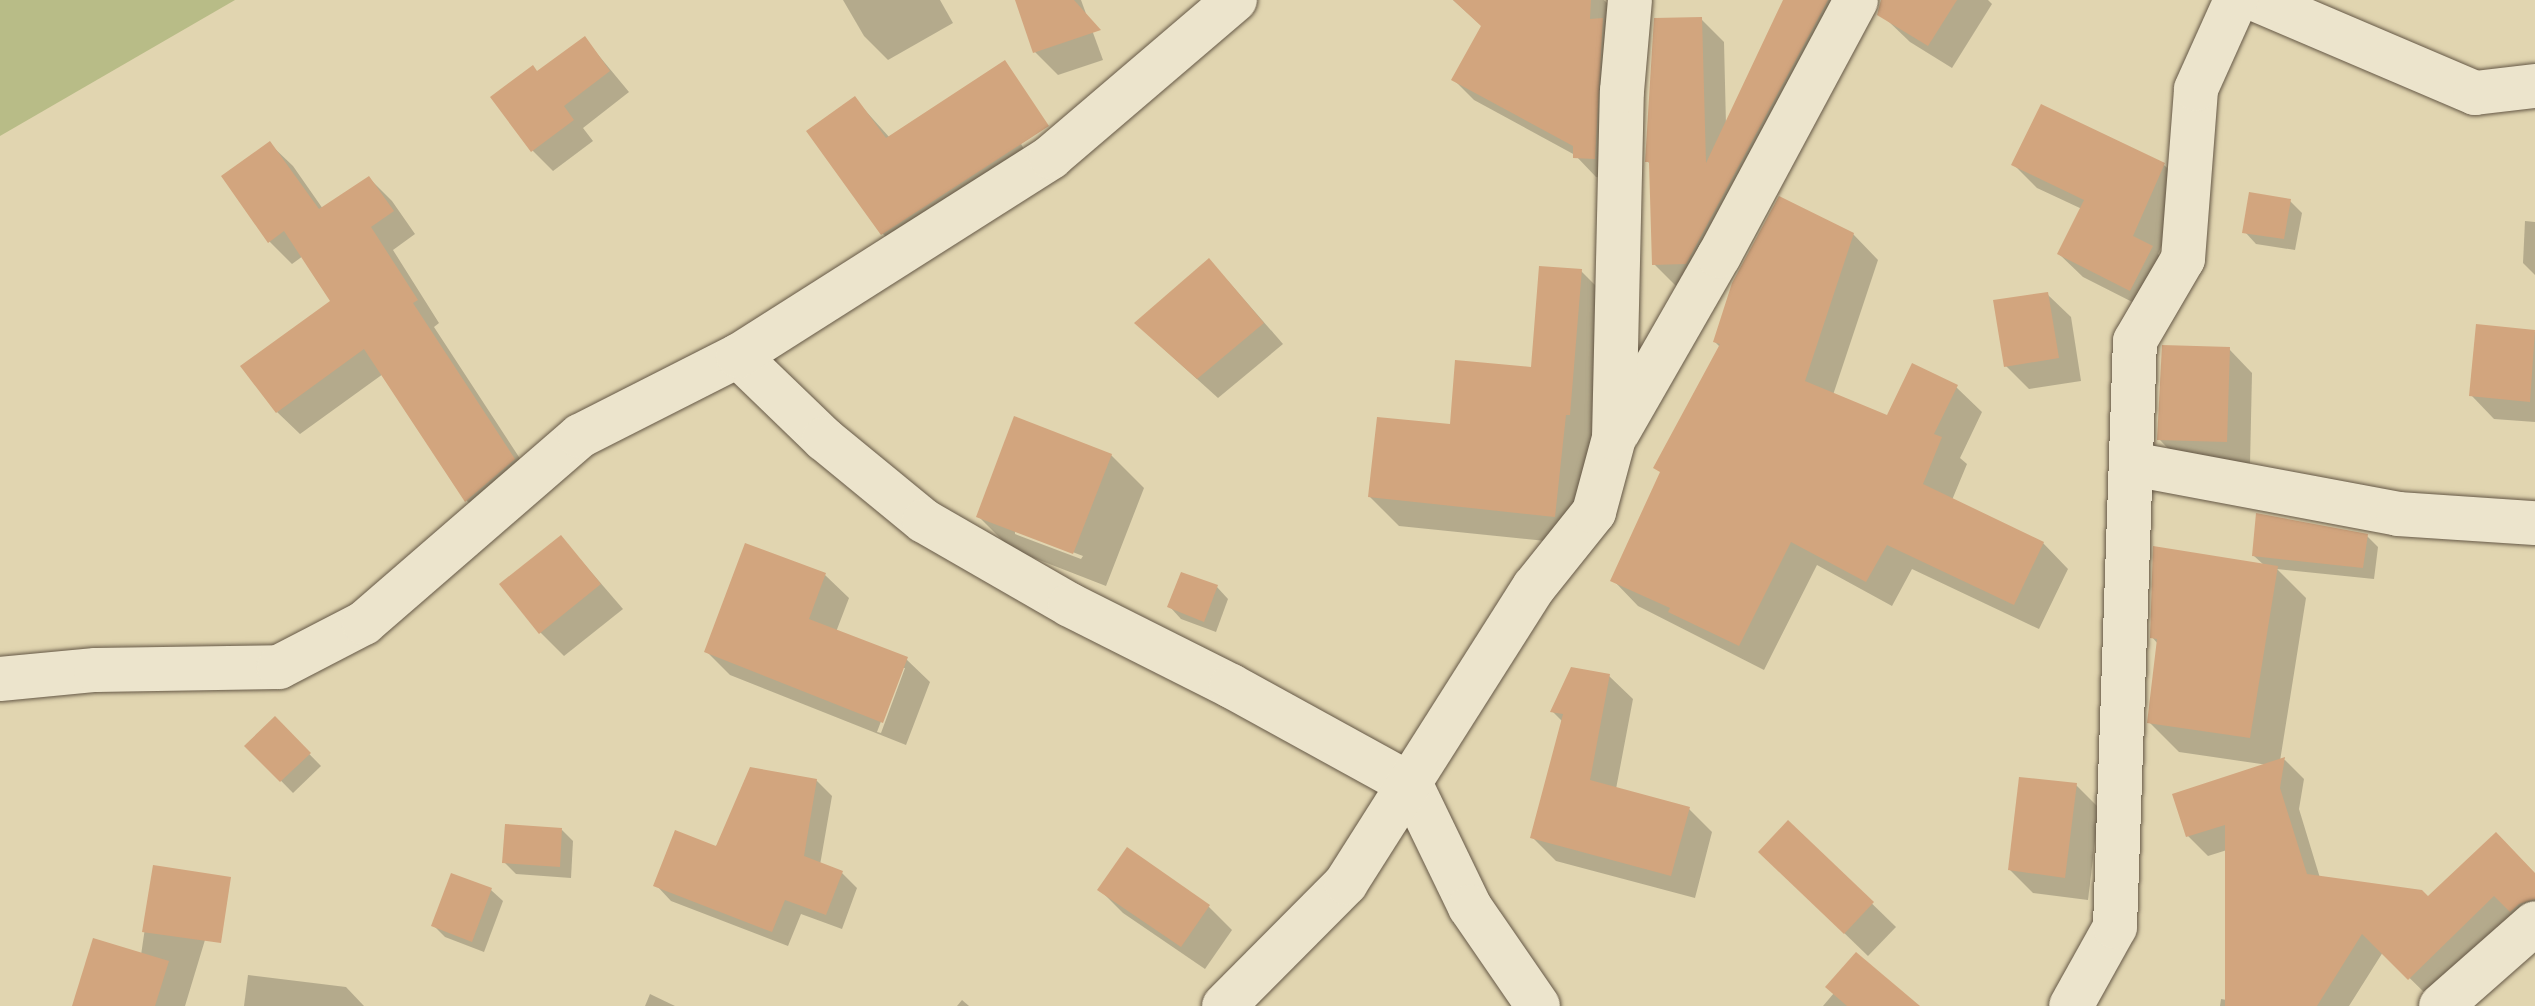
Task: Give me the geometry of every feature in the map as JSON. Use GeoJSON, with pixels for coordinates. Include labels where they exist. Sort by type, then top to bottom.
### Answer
{"type":"FeatureCollection","features":[{"type":"Feature","properties":{"kind":"street"},"geometry":{"type":"LineString","coordinates":[[0,679],[96,670],[279,667],[364,623],[580,436],[738,356],[1051,157],[1235,0]]}},
{"type":"Feature","properties":{"kind":"street"},"geometry":{"type":"LineString","coordinates":[[1224,1006],[1346,883],[1534,587],[1594,512],[1614,438],[1622,91],[1630,0]]}},
{"type":"Feature","properties":{"kind":"street"},"geometry":{"type":"LineString","coordinates":[[1614,438],[1719,256],[1856,0]]}},
{"type":"Feature","properties":{"kind":"street"},"geometry":{"type":"LineString","coordinates":[[2071,1006],[2115,927],[2135,341],[2183,259],[2196,89],[2236,0]]}},
{"type":"Feature","properties":{"kind":"street"},"geometry":{"type":"LineString","coordinates":[[2257,0],[2475,93],[2535,86]]}},
{"type":"Feature","properties":{"kind":"street"},"geometry":{"type":"LineString","coordinates":[[738,356],[824,439],[924,521],[1070,605],[1231,686],[1411,785],[1470,907],[1538,1006]]}},
{"type":"Feature","properties":{"kind":"street"},"geometry":{"type":"LineString","coordinates":[[2132,464],[2398,514],[2535,523]]}},
{"type":"Feature","properties":{"kind":"street"},"geometry":{"type":"LineString","coordinates":[[2441,1006],[2535,923]]}},
{"type":"Feature","properties":{"kind":"green space"},"geometry":{"type":"Polygon","coordinates":[[[0,0],[235,0],[0,136],[0,0]]]}},
{"type":"Feature","properties":{"kind":"building"},"geometry":{"type":"Polygon","coordinates":[[[1015,0],[1074,0],[1101,30],[1033,53],[1015,0]]]}},
{"type":"Feature","properties":{"kind":"building"},"geometry":{"type":"Polygon","coordinates":[[[1453,0],[1591,0],[1590,19],[1603,18],[1595,159],[1573,158],[1573,146],[1451,80],[1481,26],[1453,0]]]}},
{"type":"Feature","properties":{"kind":"building"},"geometry":{"type":"Polygon","coordinates":[[[1783,0],[1828,0],[1686,264],[1652,265],[1649,162],[1645,162],[1654,18],[1702,17],[1706,163],[1783,0]]]}},
{"type":"Feature","properties":{"kind":"building"},"geometry":{"type":"Polygon","coordinates":[[[1881,0],[1957,0],[1928,46],[1877,15],[1881,0]]]}},
{"type":"Feature","properties":{"kind":"building"},"geometry":{"type":"Polygon","coordinates":[[[585,36],[610,71],[564,106],[574,120],[531,152],[490,97],[533,65],[537,71],[585,36]]]}},
{"type":"Feature","properties":{"kind":"building"},"geometry":{"type":"Polygon","coordinates":[[[1005,60],[1049,126],[881,235],[806,131],[855,96],[886,138],[1005,60]]]}},
{"type":"Feature","properties":{"kind":"building"},"geometry":{"type":"Polygon","coordinates":[[[2041,104],[2165,163],[2133,236],[2153,246],[2130,291],[2057,254],[2084,200],[2011,165],[2041,104]]]}},
{"type":"Feature","properties":{"kind":"building"},"geometry":{"type":"Polygon","coordinates":[[[270,141],[319,209],[369,176],[394,211],[371,227],[418,300],[413,303],[515,459],[465,502],[364,349],[276,413],[240,366],[330,301],[284,231],[268,243],[221,176],[270,141]]]}},
{"type":"Feature","properties":{"kind":"building"},"geometry":{"type":"Polygon","coordinates":[[[2249,192],[2291,199],[2284,239],[2242,233],[2249,192]]]}},
{"type":"Feature","properties":{"kind":"building"},"geometry":{"type":"Polygon","coordinates":[[[1779,196],[1854,233],[1805,381],[1887,415],[1912,363],[1958,385],[1934,434],[1942,437],[1923,484],[2044,542],[2014,605],[1887,545],[1866,582],[1791,542],[1739,646],[1668,612],[1670,608],[1610,581],[1660,472],[1653,468],[1720,344],[1713,342],[1732,283],[1779,196]]]}},
{"type":"Feature","properties":{"kind":"building"},"geometry":{"type":"Polygon","coordinates":[[[1209,258],[1264,323],[1197,379],[1134,323],[1209,258]]]}},
{"type":"Feature","properties":{"kind":"building"},"geometry":{"type":"Polygon","coordinates":[[[1539,266],[1582,269],[1570,415],[1566,415],[1555,517],[1368,497],[1377,417],[1450,424],[1455,360],[1531,367],[1539,266]]]}},
{"type":"Feature","properties":{"kind":"building"},"geometry":{"type":"Polygon","coordinates":[[[2048,292],[2059,358],[2004,367],[1993,300],[2048,292]]]}},
{"type":"Feature","properties":{"kind":"building"},"geometry":{"type":"Polygon","coordinates":[[[2476,324],[2535,330],[2530,402],[2469,396],[2476,324]]]}},
{"type":"Feature","properties":{"kind":"building"},"geometry":{"type":"Polygon","coordinates":[[[2162,345],[2230,347],[2227,442],[2157,440],[2162,345]]]}},
{"type":"Feature","properties":{"kind":"building"},"geometry":{"type":"Polygon","coordinates":[[[1014,416],[1112,454],[1073,554],[976,517],[1014,416]]]}},
{"type":"Feature","properties":{"kind":"building"},"geometry":{"type":"Polygon","coordinates":[[[2256,513],[2368,534],[2363,568],[2252,556],[2256,513]]]}},
{"type":"Feature","properties":{"kind":"building"},"geometry":{"type":"Polygon","coordinates":[[[561,535],[601,584],[539,634],[499,584],[561,535]]]}},
{"type":"Feature","properties":{"kind":"building"},"geometry":{"type":"Polygon","coordinates":[[[745,543],[826,573],[809,619],[908,657],[883,723],[704,652],[745,543]]]}},
{"type":"Feature","properties":{"kind":"building"},"geometry":{"type":"Polygon","coordinates":[[[2153,546],[2278,566],[2250,738],[2147,723],[2157,639],[2150,638],[2153,546]]]}},
{"type":"Feature","properties":{"kind":"building"},"geometry":{"type":"Polygon","coordinates":[[[1181,572],[1218,585],[1204,622],[1167,607],[1181,572]]]}},
{"type":"Feature","properties":{"kind":"building"},"geometry":{"type":"Polygon","coordinates":[[[1571,667],[1610,674],[1590,780],[1690,807],[1671,876],[1530,838],[1563,714],[1550,712],[1571,667]]]}},
{"type":"Feature","properties":{"kind":"building"},"geometry":{"type":"Polygon","coordinates":[[[275,716],[311,753],[280,782],[244,746],[275,716]]]}},
{"type":"Feature","properties":{"kind":"building"},"geometry":{"type":"Polygon","coordinates":[[[2285,757],[2280,788],[2307,874],[2422,890],[2428,896],[2496,832],[2535,873],[2535,899],[2519,904],[2510,912],[2494,896],[2408,980],[2362,934],[2317,1006],[2225,1006],[2225,825],[2186,837],[2172,794],[2285,757]]]}},
{"type":"Feature","properties":{"kind":"building"},"geometry":{"type":"Polygon","coordinates":[[[750,767],[817,779],[804,856],[843,871],[826,915],[785,900],[772,932],[653,886],[675,830],[716,846],[750,767]]]}},
{"type":"Feature","properties":{"kind":"building"},"geometry":{"type":"Polygon","coordinates":[[[2019,777],[2077,783],[2065,878],[2008,870],[2019,777]]]}},
{"type":"Feature","properties":{"kind":"building"},"geometry":{"type":"Polygon","coordinates":[[[1788,820],[1874,902],[1844,934],[1758,852],[1788,820]]]}},
{"type":"Feature","properties":{"kind":"building"},"geometry":{"type":"Polygon","coordinates":[[[505,824],[562,828],[560,867],[502,863],[505,824]]]}},
{"type":"Feature","properties":{"kind":"building"},"geometry":{"type":"Polygon","coordinates":[[[1127,847],[1210,905],[1181,947],[1097,890],[1127,847]]]}},
{"type":"Feature","properties":{"kind":"building"},"geometry":{"type":"Polygon","coordinates":[[[153,865],[231,877],[221,943],[142,932],[153,865]]]}},
{"type":"Feature","properties":{"kind":"building"},"geometry":{"type":"Polygon","coordinates":[[[451,873],[492,888],[472,942],[431,926],[451,873]]]}},
{"type":"Feature","properties":{"kind":"building"},"geometry":{"type":"Polygon","coordinates":[[[93,938],[169,961],[155,1006],[72,1006],[93,938]]]}},
{"type":"Feature","properties":{"kind":"building"},"geometry":{"type":"Polygon","coordinates":[[[1856,952],[1920,1006],[1847,1006],[1825,987],[1856,952]]]}}]}
